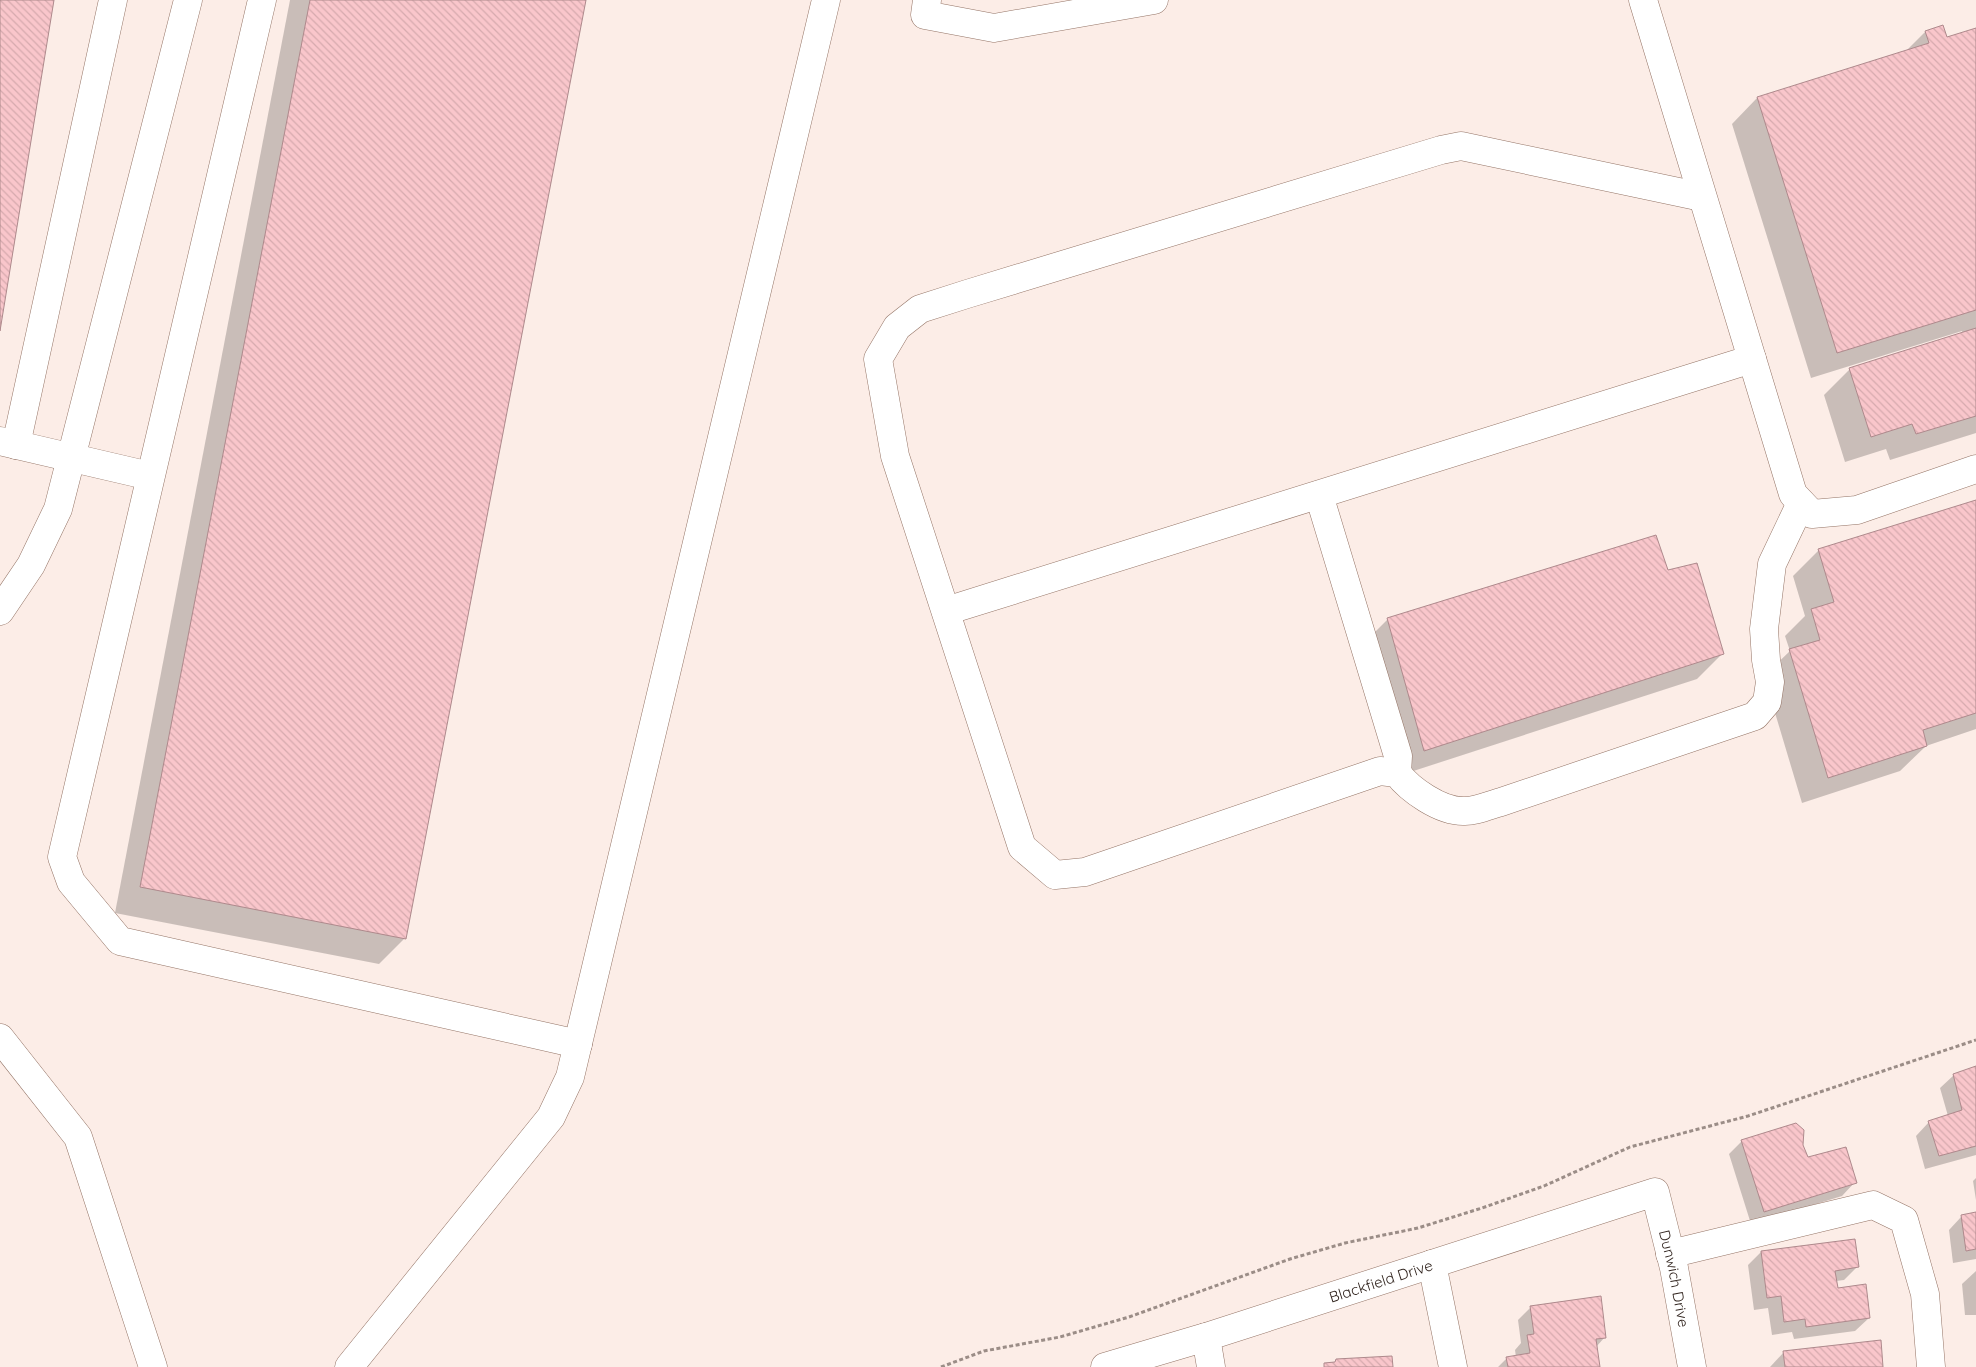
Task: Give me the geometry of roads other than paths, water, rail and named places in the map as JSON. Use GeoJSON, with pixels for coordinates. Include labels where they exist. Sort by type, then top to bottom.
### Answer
{"type":"FeatureCollection","features":[{"type":"Feature","properties":{"kind":"street"},"geometry":{"type":"LineString","coordinates":[[113,0],[8,443],[150,476]]}},
{"type":"Feature","properties":{"kind":"street"},"geometry":{"type":"LineString","coordinates":[[0,612],[31,566],[58,510],[188,0]]}},
{"type":"Feature","properties":{"kind":"street"},"geometry":{"type":"LineString","coordinates":[[262,0],[62,857],[70,882],[120,941],[578,1044]]}},
{"type":"Feature","properties":{"kind":"street"},"geometry":{"type":"LineString","coordinates":[[349,1367],[551,1117],[570,1078],[826,0]]}},
{"type":"Feature","properties":{"kind":"street"},"geometry":{"type":"LineString","coordinates":[[927,0],[925,15],[994,28],[1154,0]]}},
{"type":"Feature","properties":{"kind":"street"},"geometry":{"type":"LineString","coordinates":[[1643,0],[1793,494],[1812,514],[1857,510],[1976,469]]}},
{"type":"Feature","properties":{"kind":"street"},"geometry":{"type":"LineString","coordinates":[[1397,772],[1380,771],[1085,872],[1055,875],[1022,847],[895,456],[878,359],[897,327],[920,309],[1441,150],[1461,146],[1702,197]]}},
{"type":"Feature","properties":{"kind":"street"},"geometry":{"type":"LineString","coordinates":[[946,611],[1752,360]]}},
{"type":"Feature","properties":{"kind":"street"},"geometry":{"type":"LineString","coordinates":[[1319,495],[1398,756],[1397,772],[1408,787],[1432,802],[1463,811],[1501,802],[1755,716],[1767,702],[1770,682],[1764,629],[1772,564],[1801,503]]}},
{"type":"Feature","properties":{"kind":"street"},"geometry":{"type":"LineString","coordinates":[[0,1038],[78,1137],[153,1367]]}},
{"type":"Feature","properties":{"kind":"street","name":"Dunwich Drive"},"geometry":{"type":"LineString","coordinates":[[1655,1192],[1670,1254],[1692,1367]]}},
{"type":"Feature","properties":{"kind":"street","name":"Blackfield Drive"},"geometry":{"type":"LineString","coordinates":[[1105,1367],[1206,1337],[1655,1192]]}},
{"type":"Feature","properties":{"kind":"street"},"geometry":{"type":"LineString","coordinates":[[1670,1254],[1873,1205],[1904,1220],[1925,1294],[1931,1367]]}},
{"type":"Feature","properties":{"kind":"street"},"geometry":{"type":"LineString","coordinates":[[1432,1264],[1453,1367]]}},
{"type":"Feature","properties":{"kind":"street"},"geometry":{"type":"LineString","coordinates":[[1206,1337],[1211,1367]]}}]}
